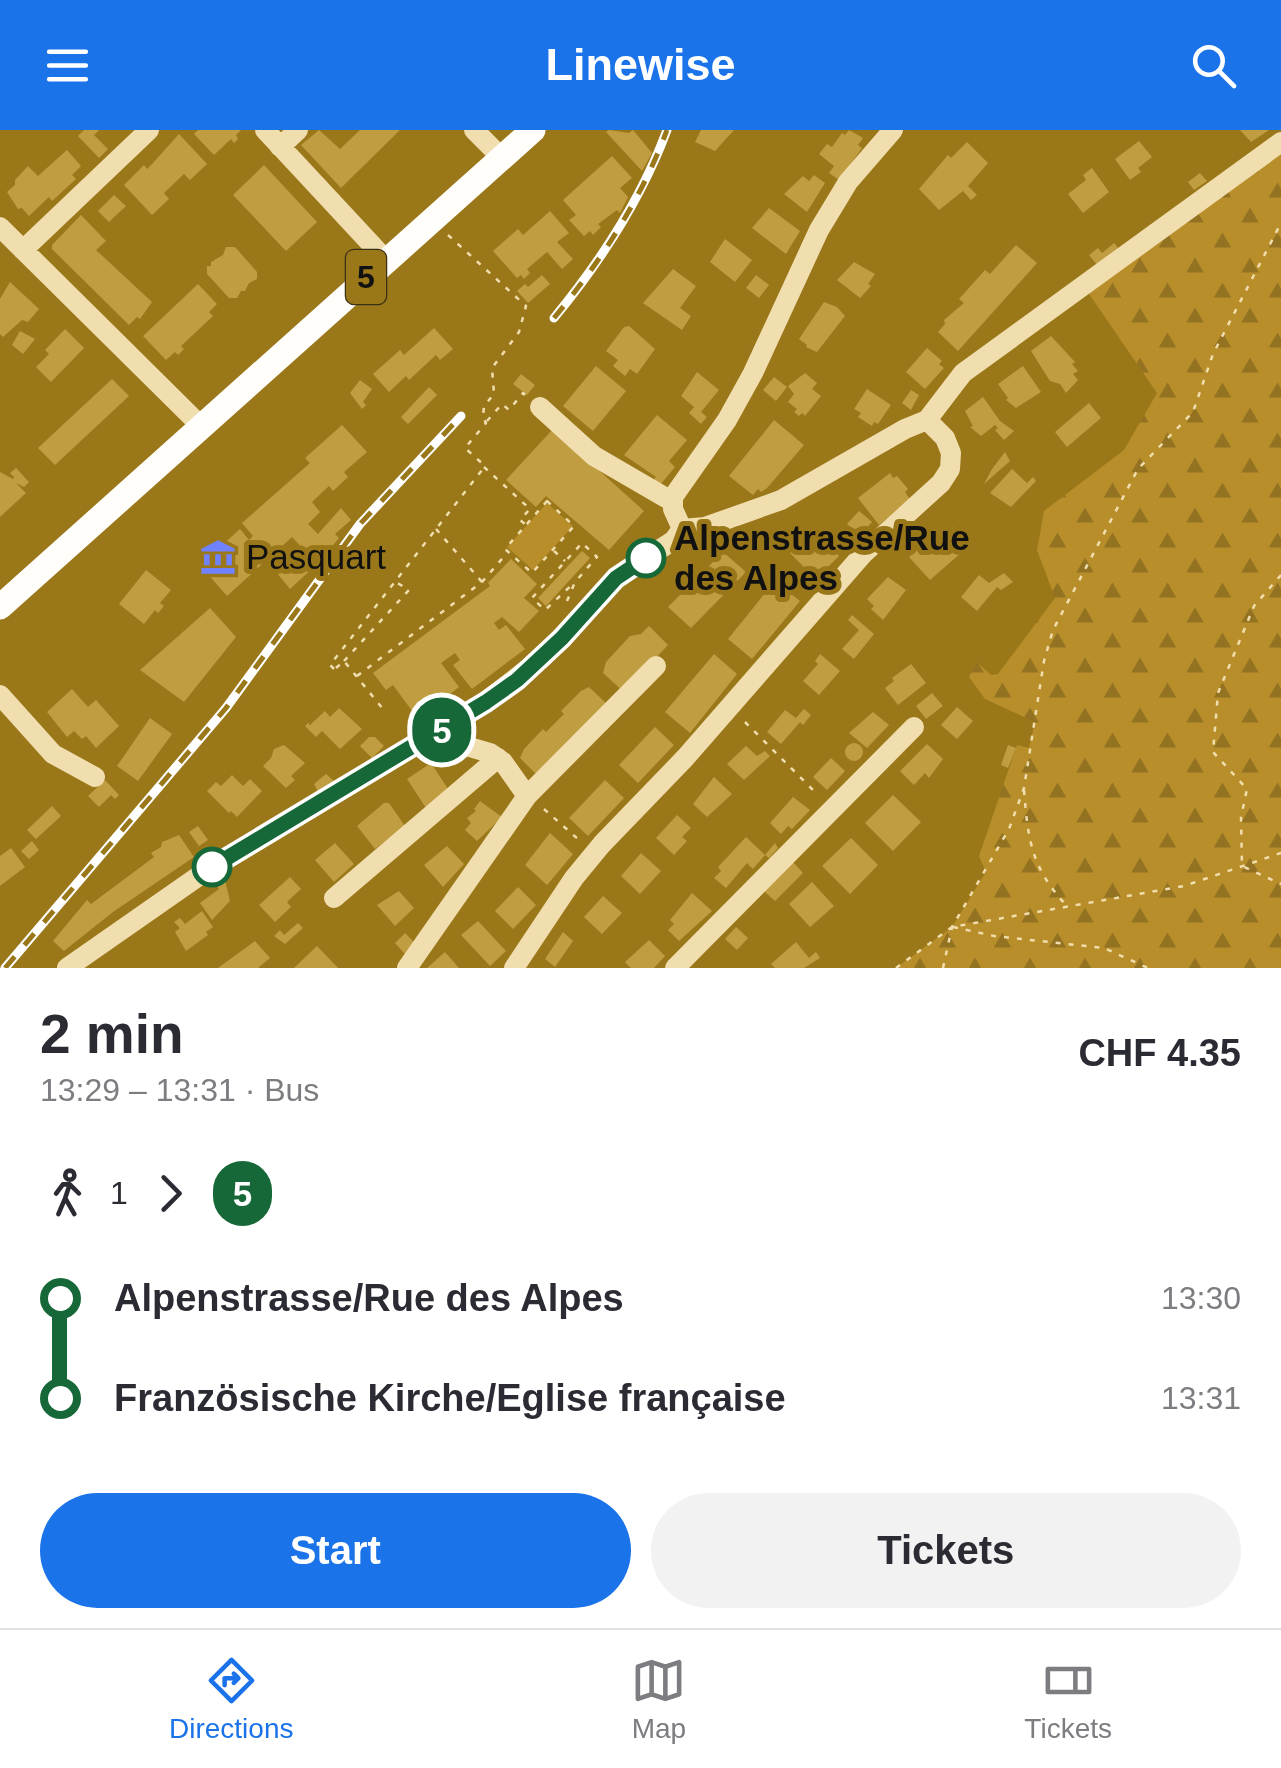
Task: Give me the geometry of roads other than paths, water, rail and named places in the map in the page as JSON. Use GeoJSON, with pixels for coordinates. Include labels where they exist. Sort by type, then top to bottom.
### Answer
{"type":"FeatureCollection","features":[{"type":"Feature","properties":{"kind":"main road","name":"5"},"geometry":{"type":"LineString","coordinates":[[0,607],[533,130]]}},
{"type":"Feature","properties":{"kind":"street"},"geometry":{"type":"LineString","coordinates":[[23,250],[149,130]]}},
{"type":"Feature","properties":{"kind":"street"},"geometry":{"type":"LineString","coordinates":[[264,130],[386,260]]}},
{"type":"Feature","properties":{"kind":"street"},"geometry":{"type":"LineString","coordinates":[[280,146],[298,130]]}},
{"type":"Feature","properties":{"kind":"street"},"geometry":{"type":"LineString","coordinates":[[474,130],[502,158]]}},
{"type":"Feature","properties":{"kind":"street"},"geometry":{"type":"LineString","coordinates":[[673,502],[727,420],[820,230],[848,182],[892,130]]}},
{"type":"Feature","properties":{"kind":"street"},"geometry":{"type":"LineString","coordinates":[[67,968],[206,870],[432,736],[517,680],[562,638],[616,578],[674,540],[682,529],[705,527],[781,500],[904,428],[927,420],[963,373],[1281,142]]}},
{"type":"Feature","properties":{"kind":"street"},"geometry":{"type":"LineString","coordinates":[[0,227],[202,426]]}},
{"type":"Feature","properties":{"kind":"street"},"geometry":{"type":"LineString","coordinates":[[540,407],[594,456],[673,502],[682,529]]}},
{"type":"Feature","properties":{"kind":"street"},"geometry":{"type":"LineString","coordinates":[[514,968],[594,854],[864,554],[946,476],[951,460],[949,445],[927,420]]}},
{"type":"Feature","properties":{"kind":"street"},"geometry":{"type":"LineString","coordinates":[[407,968],[527,796],[656,666]]}},
{"type":"Feature","properties":{"kind":"street"},"geometry":{"type":"LineString","coordinates":[[0,695],[53,754],[95,777]]}},
{"type":"Feature","properties":{"kind":"street"},"geometry":{"type":"LineString","coordinates":[[675,968],[914,726]]}},
{"type":"Feature","properties":{"kind":"street"},"geometry":{"type":"LineString","coordinates":[[432,736],[498,758],[527,796]]}},
{"type":"Feature","properties":{"kind":"street"},"geometry":{"type":"LineString","coordinates":[[334,898],[498,758]]}},
{"type":"Feature","properties":{"kind":"railway"},"geometry":{"type":"LineString","coordinates":[[554,318],[618,229],[667,130]]}},
{"type":"Feature","properties":{"kind":"railway"},"geometry":{"type":"LineString","coordinates":[[5,968],[226,708],[360,524],[461,416]]}},
{"type":"Feature","properties":{"kind":"place","name":"Pasquart"},"geometry":{"type":"Point","coordinates":[218,557]}},
{"type":"Feature","properties":{"kind":"place","name":"Alpenstrasse/Rue des Alpes"},"geometry":{"type":"Point","coordinates":[646,558]}}]}
